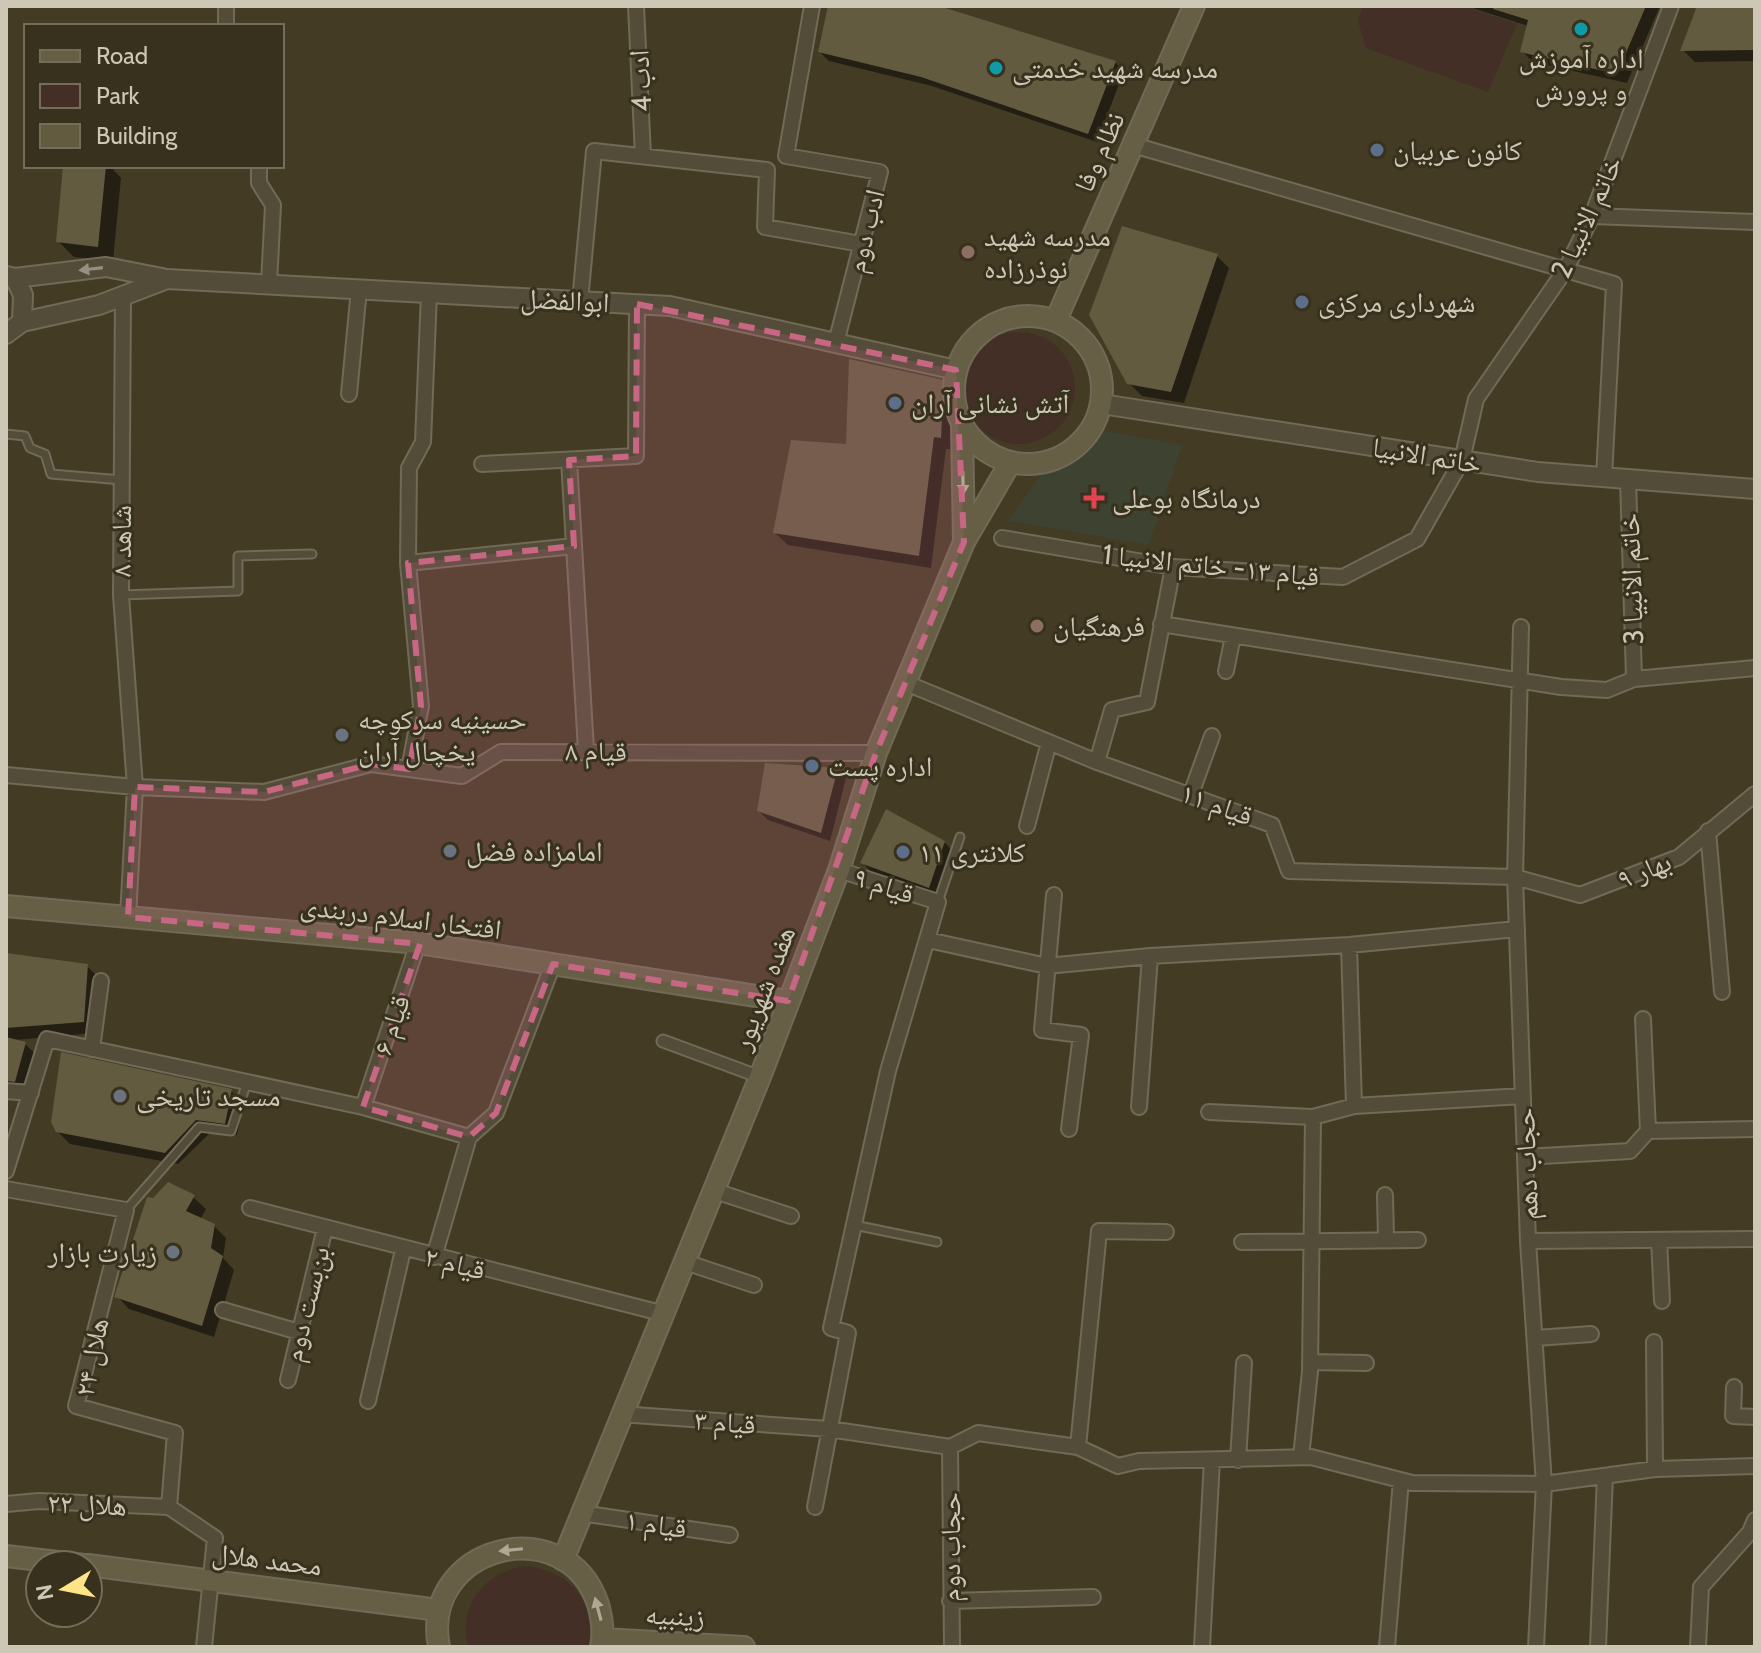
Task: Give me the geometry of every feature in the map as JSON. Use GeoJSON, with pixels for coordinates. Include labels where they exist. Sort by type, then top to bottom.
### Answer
{"type":"FeatureCollection","features":[{"type":"Feature","properties":{"kind":"main road","name":"نظام وفا"},"geometry":{"type":"LineString","coordinates":[[1056,320],[1194,6]]}},
{"type":"Feature","properties":{"kind":"main road"},"geometry":{"type":"LineString","coordinates":[[1031,315],[1056,320],[1077,334],[1094,354],[1102,378],[1102,404],[1094,427],[1078,446],[1058,459],[1034,465],[1010,463],[988,454],[970,438],[962,425],[953,394],[956,370],[967,347],[995,324],[1031,315]]}},
{"type":"Feature","properties":{"kind":"main road","name":"هفده شهریور"},"geometry":{"type":"LineString","coordinates":[[563,1560],[661,1313],[685,1262],[760,1077],[839,870],[876,753],[964,542],[962,425]]}},
{"type":"Feature","properties":{"kind":"main road"},"geometry":{"type":"LineString","coordinates":[[964,542],[1010,463]]}},
{"type":"Feature","properties":{"kind":"main road","name":"افتخار اسلام دربندی"},"geometry":{"type":"LineString","coordinates":[[6,906],[418,943],[788,1001]]}},
{"type":"Feature","properties":{"kind":"main road"},"geometry":{"type":"LineString","coordinates":[[439,1647],[439,1610],[449,1586],[466,1567],[488,1553],[514,1548],[539,1550],[563,1560],[581,1575],[594,1594],[602,1616],[602,1643]]}},
{"type":"Feature","properties":{"kind":"main road","name":"محمد هلال"},"geometry":{"type":"LineString","coordinates":[[104,1567],[439,1610]]}},
{"type":"Feature","properties":{"kind":"main road","name":"زینبیه"},"geometry":{"type":"LineString","coordinates":[[602,1643],[744,1647]]}},
{"type":"Feature","properties":{"kind":"street","name":"ادب 4"},"geometry":{"type":"LineString","coordinates":[[636,6],[643,156]]}},
{"type":"Feature","properties":{"kind":"street"},"geometry":{"type":"LineString","coordinates":[[580,301],[594,151],[767,170],[786,156],[812,6]]}},
{"type":"Feature","properties":{"kind":"street","name":"خاتم الانبیا 2"},"geometry":{"type":"LineString","coordinates":[[1462,460],[1476,399],[1566,269],[1592,216],[1671,6]]}},
{"type":"Feature","properties":{"kind":"street"},"geometry":{"type":"LineString","coordinates":[[1133,145],[1614,284],[1604,477]]}},
{"type":"Feature","properties":{"kind":"street","name":"ادب دوم"},"geometry":{"type":"LineString","coordinates":[[786,156],[880,172],[836,343]]}},
{"type":"Feature","properties":{"kind":"street"},"geometry":{"type":"LineString","coordinates":[[259,168],[259,183],[273,205],[269,284]]}},
{"type":"Feature","properties":{"kind":"street"},"geometry":{"type":"LineString","coordinates":[[767,170],[765,227],[861,244]]}},
{"type":"Feature","properties":{"kind":"street"},"geometry":{"type":"LineString","coordinates":[[1592,216],[1755,222]]}},
{"type":"Feature","properties":{"kind":"street","name":"ابوالفضل"},"geometry":{"type":"LineString","coordinates":[[11,277],[106,267],[167,279],[670,306],[956,370]]}},
{"type":"Feature","properties":{"kind":"street"},"geometry":{"type":"LineString","coordinates":[[11,277],[23,295],[22,322]]}},
{"type":"Feature","properties":{"kind":"street"},"geometry":{"type":"LineString","coordinates":[[6,334],[22,322],[99,305],[167,279]]}},
{"type":"Feature","properties":{"kind":"street"},"geometry":{"type":"LineString","coordinates":[[349,394],[359,289]]}},
{"type":"Feature","properties":{"kind":"street"},"geometry":{"type":"LineString","coordinates":[[409,769],[421,706],[408,563],[409,468],[423,442],[429,293]]}},
{"type":"Feature","properties":{"kind":"street","name":"شاهد ۸"},"geometry":{"type":"LineString","coordinates":[[123,296],[121,595],[135,787],[128,917]]}},
{"type":"Feature","properties":{"kind":"street"},"geometry":{"type":"LineString","coordinates":[[482,464],[636,456],[637,304]]}},
{"type":"Feature","properties":{"kind":"street","name":"خاتم الانبیا"},"geometry":{"type":"LineString","coordinates":[[1102,404],[1538,472],[1755,489]]}},
{"type":"Feature","properties":{"kind":"street"},"geometry":{"type":"LineString","coordinates":[[569,460],[586,750]]}},
{"type":"Feature","properties":{"kind":"street","name":"قیام ۱۳- خاتم الانبیا 1"},"geometry":{"type":"LineString","coordinates":[[1002,538],[1173,567],[1343,577],[1417,539],[1462,460]]}},
{"type":"Feature","properties":{"kind":"street","name":"خاتم الانبیا 3"},"geometry":{"type":"LineString","coordinates":[[1628,479],[1634,679]]}},
{"type":"Feature","properties":{"kind":"street"},"geometry":{"type":"LineString","coordinates":[[408,563],[574,546]]}},
{"type":"Feature","properties":{"kind":"street"},"geometry":{"type":"LineString","coordinates":[[1097,762],[1112,710],[1147,702],[1173,567]]}},
{"type":"Feature","properties":{"kind":"street"},"geometry":{"type":"LineString","coordinates":[[1161,624],[1520,681],[1607,690],[1634,679],[1755,668]]}},
{"type":"Feature","properties":{"kind":"street","name":"حجاب دهم"},"geometry":{"type":"LineString","coordinates":[[1521,627],[1515,877],[1528,1241],[1544,1484],[1536,1647]]}},
{"type":"Feature","properties":{"kind":"street"},"geometry":{"type":"LineString","coordinates":[[1226,671],[1233,636]]}},
{"type":"Feature","properties":{"kind":"street","name":"قیام ۱۱"},"geometry":{"type":"LineString","coordinates":[[906,683],[1097,762],[1272,825],[1289,871],[1515,877]]}},
{"type":"Feature","properties":{"kind":"street"},"geometry":{"type":"LineString","coordinates":[[1191,794],[1212,736]]}},
{"type":"Feature","properties":{"kind":"street"},"geometry":{"type":"LineString","coordinates":[[1027,826],[1049,742]]}},
{"type":"Feature","properties":{"kind":"street","name":"قیام ۸"},"geometry":{"type":"LineString","coordinates":[[6,775],[135,787],[264,792],[371,764],[462,776],[501,752],[876,753]]}},
{"type":"Feature","properties":{"kind":"street","name":"بهار ۹"},"geometry":{"type":"LineString","coordinates":[[1515,877],[1580,895],[1679,857],[1755,794]]}},
{"type":"Feature","properties":{"kind":"street"},"geometry":{"type":"LineString","coordinates":[[1708,831],[1722,992]]}},
{"type":"Feature","properties":{"kind":"street","name":"قیام ۹"},"geometry":{"type":"LineString","coordinates":[[829,1429],[848,1333],[831,1328],[888,1071],[938,902],[839,870]]}},
{"type":"Feature","properties":{"kind":"street"},"geometry":{"type":"LineString","coordinates":[[1054,895],[1042,1030],[1081,1035],[1069,1129]]}},
{"type":"Feature","properties":{"kind":"street"},"geometry":{"type":"LineString","coordinates":[[928,940],[1047,966],[1150,956],[1349,945],[1517,929]]}},
{"type":"Feature","properties":{"kind":"street","name":"قیام ۶"},"geometry":{"type":"LineString","coordinates":[[363,1107],[418,943]]}},
{"type":"Feature","properties":{"kind":"street"},"geometry":{"type":"LineString","coordinates":[[1349,945],[1354,1106]]}},
{"type":"Feature","properties":{"kind":"street"},"geometry":{"type":"LineString","coordinates":[[1139,1107],[1150,956]]}},
{"type":"Feature","properties":{"kind":"street"},"geometry":{"type":"LineString","coordinates":[[434,1257],[469,1137],[496,1113],[553,964]]}},
{"type":"Feature","properties":{"kind":"street"},"geometry":{"type":"LineString","coordinates":[[92,1049],[101,981]]}},
{"type":"Feature","properties":{"kind":"street"},"geometry":{"type":"LineString","coordinates":[[1525,1157],[1630,1151],[1648,1131],[1643,1019]]}},
{"type":"Feature","properties":{"kind":"street"},"geometry":{"type":"LineString","coordinates":[[6,1171],[47,1039],[363,1107],[469,1137]]}},
{"type":"Feature","properties":{"kind":"street"},"geometry":{"type":"LineString","coordinates":[[663,1041],[760,1077]]}},
{"type":"Feature","properties":{"kind":"street"},"geometry":{"type":"LineString","coordinates":[[6,1091],[31,1093]]}},
{"type":"Feature","properties":{"kind":"street"},"geometry":{"type":"LineString","coordinates":[[1209,1112],[1313,1117],[1354,1106],[1523,1096]]}},
{"type":"Feature","properties":{"kind":"street"},"geometry":{"type":"LineString","coordinates":[[1310,1370],[1313,1117]]}},
{"type":"Feature","properties":{"kind":"street"},"geometry":{"type":"LineString","coordinates":[[1648,1131],[1755,1129]]}},
{"type":"Feature","properties":{"kind":"street"},"geometry":{"type":"LineString","coordinates":[[6,1189],[126,1210]]}},
{"type":"Feature","properties":{"kind":"street"},"geometry":{"type":"LineString","coordinates":[[712,1190],[791,1216]]}},
{"type":"Feature","properties":{"kind":"street"},"geometry":{"type":"LineString","coordinates":[[1385,1195],[1386,1239]]}},
{"type":"Feature","properties":{"kind":"street","name":"قیام ۲"},"geometry":{"type":"LineString","coordinates":[[250,1208],[403,1250],[661,1313]]}},
{"type":"Feature","properties":{"kind":"street","name":"هلال ۲۴"},"geometry":{"type":"LineString","coordinates":[[126,1210],[76,1406],[175,1433],[169,1507]]}},
{"type":"Feature","properties":{"kind":"street","name":"بن‌بست دوم"},"geometry":{"type":"LineString","coordinates":[[288,1380],[325,1228]]}},
{"type":"Feature","properties":{"kind":"street"},"geometry":{"type":"LineString","coordinates":[[1078,1447],[1099,1231],[1166,1232]]}},
{"type":"Feature","properties":{"kind":"street"},"geometry":{"type":"LineString","coordinates":[[1528,1241],[1755,1239]]}},
{"type":"Feature","properties":{"kind":"street"},"geometry":{"type":"LineString","coordinates":[[1242,1242],[1418,1240]]}},
{"type":"Feature","properties":{"kind":"street"},"geometry":{"type":"LineString","coordinates":[[1659,1240],[1662,1301]]}},
{"type":"Feature","properties":{"kind":"street"},"geometry":{"type":"LineString","coordinates":[[368,1401],[403,1250]]}},
{"type":"Feature","properties":{"kind":"street"},"geometry":{"type":"LineString","coordinates":[[685,1262],[754,1285]]}},
{"type":"Feature","properties":{"kind":"street"},"geometry":{"type":"LineString","coordinates":[[223,1310],[299,1332]]}},
{"type":"Feature","properties":{"kind":"street"},"geometry":{"type":"LineString","coordinates":[[1536,1338],[1591,1334]]}},
{"type":"Feature","properties":{"kind":"street"},"geometry":{"type":"LineString","coordinates":[[1654,1342],[1655,1469]]}},
{"type":"Feature","properties":{"kind":"street"},"geometry":{"type":"LineString","coordinates":[[1301,1457],[1311,1362],[1366,1363]]}},
{"type":"Feature","properties":{"kind":"street"},"geometry":{"type":"LineString","coordinates":[[1238,1460],[1244,1363]]}},
{"type":"Feature","properties":{"kind":"street"},"geometry":{"type":"LineString","coordinates":[[1734,1387],[1733,1416],[1755,1417]]}},
{"type":"Feature","properties":{"kind":"street","name":"قیام ۳"},"geometry":{"type":"LineString","coordinates":[[620,1414],[829,1429],[950,1447]]}},
{"type":"Feature","properties":{"kind":"street"},"geometry":{"type":"LineString","coordinates":[[815,1507],[829,1429]]}},
{"type":"Feature","properties":{"kind":"street"},"geometry":{"type":"LineString","coordinates":[[950,1447],[978,1433],[1078,1447],[1118,1466],[1139,1461],[1311,1457],[1401,1480],[1544,1484],[1655,1469],[1755,1466]]}},
{"type":"Feature","properties":{"kind":"street","name":"حجاب دوم"},"geometry":{"type":"LineString","coordinates":[[950,1447],[952,1647]]}},
{"type":"Feature","properties":{"kind":"street"},"geometry":{"type":"LineString","coordinates":[[1202,1647],[1212,1460]]}},
{"type":"Feature","properties":{"kind":"street"},"geometry":{"type":"LineString","coordinates":[[1598,1647],[1605,1476]]}},
{"type":"Feature","properties":{"kind":"street"},"geometry":{"type":"LineString","coordinates":[[1387,1647],[1401,1480]]}},
{"type":"Feature","properties":{"kind":"street","name":"هلال ۲۲"},"geometry":{"type":"LineString","coordinates":[[6,1504],[39,1501],[169,1507]]}},
{"type":"Feature","properties":{"kind":"street"},"geometry":{"type":"LineString","coordinates":[[169,1507],[215,1538],[204,1647]]}},
{"type":"Feature","properties":{"kind":"street","name":"قیام ۱"},"geometry":{"type":"LineString","coordinates":[[581,1513],[730,1535]]}},
{"type":"Feature","properties":{"kind":"street"},"geometry":{"type":"LineString","coordinates":[[1698,1647],[1701,1587],[1750,1532],[1755,1520]]}},
{"type":"Feature","properties":{"kind":"street"},"geometry":{"type":"LineString","coordinates":[[950,1601],[1093,1597]]}},
{"type":"Feature","properties":{"kind":"lane"},"geometry":{"type":"LineString","coordinates":[[6,434],[25,436],[30,448],[45,454],[51,474],[122,480]]}},
{"type":"Feature","properties":{"kind":"lane"},"geometry":{"type":"LineString","coordinates":[[121,595],[238,591],[238,556],[312,554]]}},
{"type":"Feature","properties":{"kind":"lane"},"geometry":{"type":"LineString","coordinates":[[938,902],[960,837]]}},
{"type":"Feature","properties":{"kind":"lane"},"geometry":{"type":"LineString","coordinates":[[126,1210],[199,1127],[231,1131],[247,1082]]}},
{"type":"Feature","properties":{"kind":"lane"},"geometry":{"type":"LineString","coordinates":[[854,1225],[937,1242]]}},
{"type":"Feature","properties":{"kind":"highlighted area"},"geometry":{"type":"Polygon","coordinates":[[[637,304],[956,370],[964,542],[876,753],[788,1001],[553,964],[496,1113],[469,1137],[363,1107],[420,944],[128,917],[135,787],[264,792],[371,764],[409,769],[421,706],[408,563],[574,546],[569,460],[636,456],[637,304]]]}},
{"type":"Feature","properties":{"kind":"shaded area","name":"درمانگاه بوعلی"},"geometry":{"type":"Polygon","coordinates":[[[1105,431],[1182,445],[1149,545],[1008,521],[1041,475],[1105,431]]]}},
{"type":"Feature","properties":{"kind":"green space"},"geometry":{"type":"Polygon","coordinates":[[[1363,6],[1463,6],[1517,24],[1488,92],[1366,48],[1358,21],[1363,6]]]}},
{"type":"Feature","properties":{"kind":"green space"},"geometry":{"type":"Polygon","coordinates":[[[1019,332],[1040,337],[1058,349],[1070,367],[1075,388],[1070,409],[1058,427],[1040,439],[1019,444],[998,439],[980,427],[968,409],[963,388],[968,367],[980,349],[998,337],[1019,332]]]}},
{"type":"Feature","properties":{"kind":"green space"},"geometry":{"type":"Polygon","coordinates":[[[523,1566],[554,1573],[576,1590],[588,1615],[588,1647],[468,1647],[467,1618],[477,1594],[496,1577],[523,1566]]]}},
{"type":"Feature","properties":{"kind":"building","name":"مدرسه شهید خدمتی"},"geometry":{"type":"Polygon","coordinates":[[[828,6],[939,6],[1116,61],[1088,134],[921,77],[818,52],[828,6]]]}},
{"type":"Feature","properties":{"kind":"building","name":"اداره آموزش و پرورش"},"geometry":{"type":"Polygon","coordinates":[[[1494,6],[1646,6],[1617,74],[1520,52],[1528,20],[1493,9],[1494,6]]]}},
{"type":"Feature","properties":{"kind":"building"},"geometry":{"type":"Polygon","coordinates":[[[1697,6],[1753,6],[1753,50],[1680,51],[1697,6]]]}},
{"type":"Feature","properties":{"kind":"building"},"geometry":{"type":"Polygon","coordinates":[[[63,168],[106,168],[98,247],[56,242],[63,168]]]}},
{"type":"Feature","properties":{"kind":"building"},"geometry":{"type":"Polygon","coordinates":[[[1122,226],[1218,254],[1171,392],[1127,384],[1089,315],[1122,226]]]}},
{"type":"Feature","properties":{"kind":"building"},"geometry":{"type":"Polygon","coordinates":[[[849,359],[944,380],[941,438],[934,437],[919,556],[773,533],[791,440],[846,444],[849,359]]]}},
{"type":"Feature","properties":{"kind":"building"},"geometry":{"type":"Polygon","coordinates":[[[765,763],[838,768],[821,833],[757,811],[765,763]]]}},
{"type":"Feature","properties":{"kind":"building","name":"کلانتری ۱۱"},"geometry":{"type":"Polygon","coordinates":[[[886,809],[945,841],[929,888],[860,863],[886,809]]]}},
{"type":"Feature","properties":{"kind":"building"},"geometry":{"type":"Polygon","coordinates":[[[6,953],[88,964],[84,1022],[6,1028],[6,953]]]}},
{"type":"Feature","properties":{"kind":"building"},"geometry":{"type":"Polygon","coordinates":[[[6,1037],[26,1042],[15,1082],[6,1081],[6,1037]]]}},
{"type":"Feature","properties":{"kind":"building"},"geometry":{"type":"Polygon","coordinates":[[[61,1052],[232,1089],[225,1124],[196,1120],[165,1153],[56,1132],[51,1122],[61,1052]]]}},
{"type":"Feature","properties":{"kind":"building","name":"زیارت بازار"},"geometry":{"type":"Polygon","coordinates":[[[168,1182],[195,1195],[186,1211],[215,1224],[211,1248],[223,1256],[202,1326],[114,1297],[147,1197],[153,1198],[168,1182]]]}},
{"type":"Feature","properties":{"kind":"place","name":"اداره آموزش و پرورش"},"geometry":{"type":"Point","coordinates":[1581,29]}},
{"type":"Feature","properties":{"kind":"place","name":"مدرسه شهید خدمتی"},"geometry":{"type":"Point","coordinates":[996,68]}},
{"type":"Feature","properties":{"kind":"place","name":"کانون عربیان"},"geometry":{"type":"Point","coordinates":[1377,150]}},
{"type":"Feature","properties":{"kind":"place","name":"مدرسه شهید نوذرزاده"},"geometry":{"type":"Point","coordinates":[968,252]}},
{"type":"Feature","properties":{"kind":"place","name":"شهرداری مرکزی"},"geometry":{"type":"Point","coordinates":[1302,302]}},
{"type":"Feature","properties":{"kind":"place","name":"آتش نشانی آران"},"geometry":{"type":"Point","coordinates":[895,403]}},
{"type":"Feature","properties":{"kind":"place","name":"درمانگاه بوعلی"},"geometry":{"type":"Point","coordinates":[1094,498]}},
{"type":"Feature","properties":{"kind":"place","name":"فرهنگیان"},"geometry":{"type":"Point","coordinates":[1037,626]}},
{"type":"Feature","properties":{"kind":"place","name":"حسینیه سرکوچه یخچال آران"},"geometry":{"type":"Point","coordinates":[342,735]}},
{"type":"Feature","properties":{"kind":"place","name":"اداره پست"},"geometry":{"type":"Point","coordinates":[812,766]}},
{"type":"Feature","properties":{"kind":"place","name":"امامزاده فضل"},"geometry":{"type":"Point","coordinates":[450,851]}},
{"type":"Feature","properties":{"kind":"place","name":"کلانتری ۱۱"},"geometry":{"type":"Point","coordinates":[903,852]}},
{"type":"Feature","properties":{"kind":"place","name":"مسجد تاریخی"},"geometry":{"type":"Point","coordinates":[120,1096]}},
{"type":"Feature","properties":{"kind":"place","name":"زیارت بازار"},"geometry":{"type":"Point","coordinates":[173,1252]}}]}
